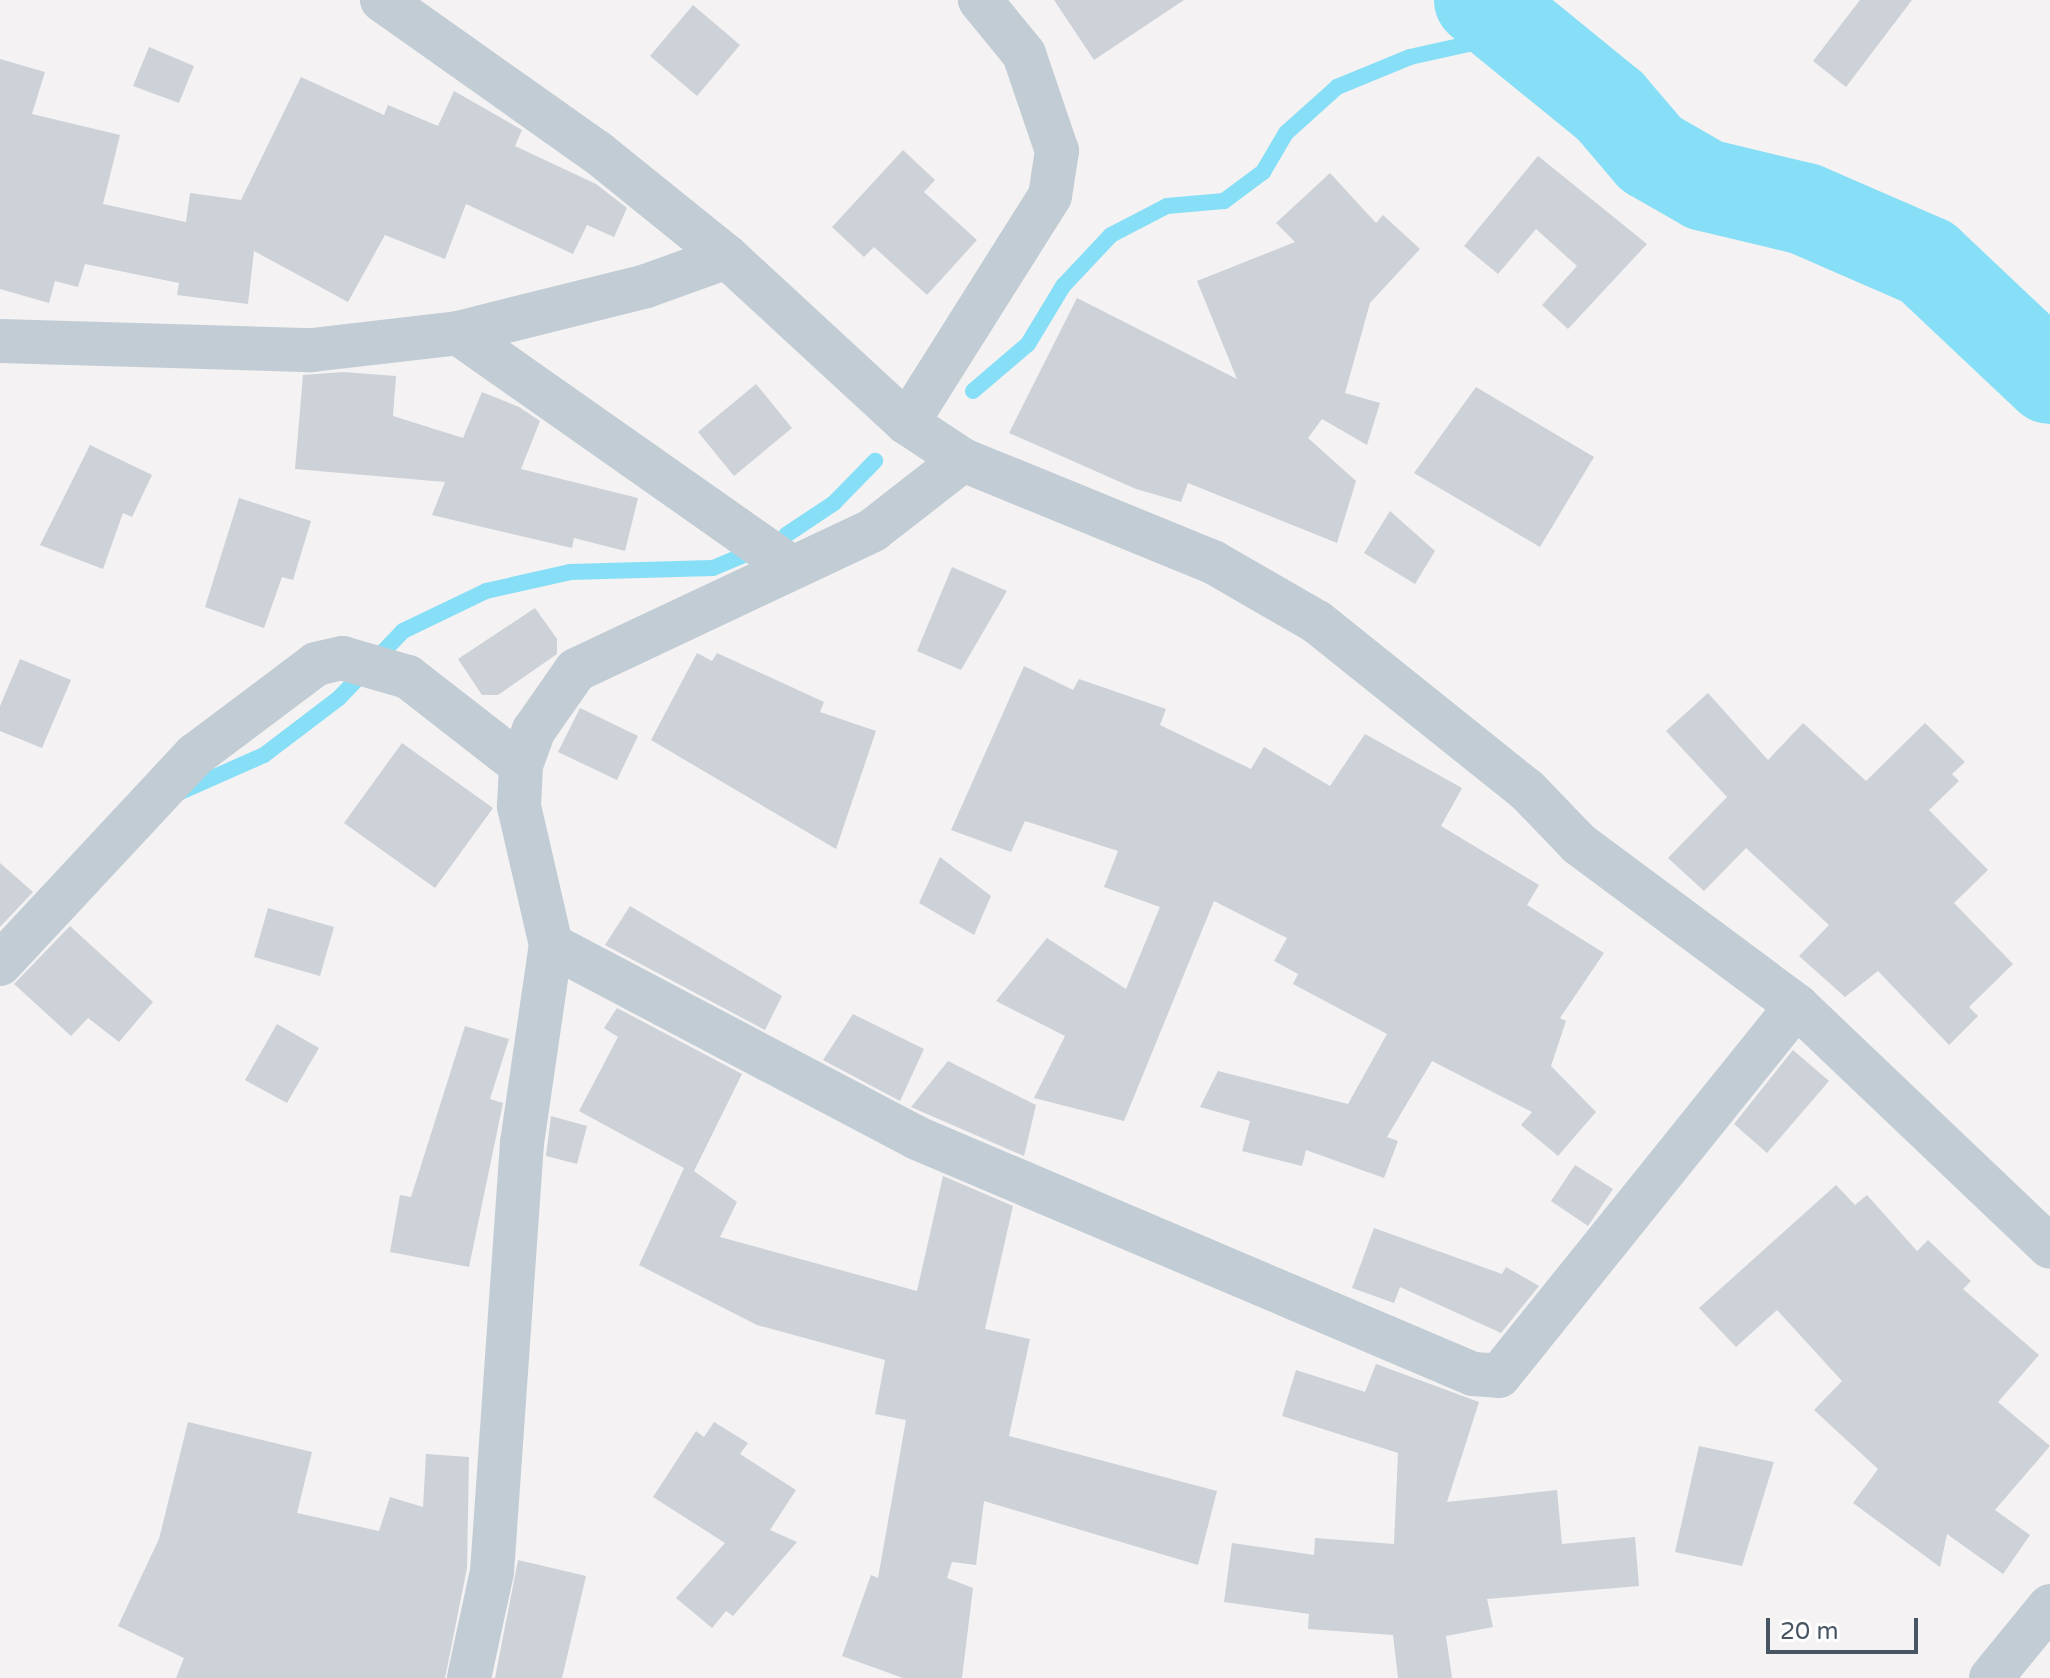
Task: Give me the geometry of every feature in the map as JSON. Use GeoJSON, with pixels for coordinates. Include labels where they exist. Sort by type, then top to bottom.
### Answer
{"type":"FeatureCollection","features":[{"type":"Feature","properties":{"kind":"street"},"geometry":{"type":"LineString","coordinates":[[382,0],[597,152],[727,257],[907,423],[963,460],[1213,562],[1317,622],[1527,790],[1579,844],[1797,1006],[2050,1247]]}},
{"type":"Feature","properties":{"kind":"street"},"geometry":{"type":"LineString","coordinates":[[907,423],[1050,196],[1057,151],[1024,54],[980,0]]}},
{"type":"Feature","properties":{"kind":"street"},"geometry":{"type":"LineString","coordinates":[[0,341],[312,350],[458,333],[646,286],[727,257]]}},
{"type":"Feature","properties":{"kind":"street"},"geometry":{"type":"LineString","coordinates":[[458,333],[791,567]]}},
{"type":"Feature","properties":{"kind":"street"},"geometry":{"type":"LineString","coordinates":[[469,1678],[492,1572],[522,1143],[551,945],[519,806],[521,765],[553,694],[576,670],[873,530],[963,460]]}},
{"type":"Feature","properties":{"kind":"street"},"geometry":{"type":"LineString","coordinates":[[0,964],[195,755],[316,664],[353,659],[408,677],[521,765]]}},
{"type":"Feature","properties":{"kind":"street"},"geometry":{"type":"LineString","coordinates":[[551,945],[917,1138],[1473,1374],[1499,1376],[1797,1006]]}},
{"type":"Feature","properties":{"kind":"street"},"geometry":{"type":"LineString","coordinates":[[1991,1678],[2050,1606]]}},
{"type":"Feature","properties":{"kind":"building"},"geometry":{"type":"Polygon","coordinates":[[[1054,0],[1184,0],[1094,60],[1054,0]]]}},
{"type":"Feature","properties":{"kind":"building"},"geometry":{"type":"Polygon","coordinates":[[[1860,0],[1912,0],[1846,87],[1813,61],[1860,0]]]}},
{"type":"Feature","properties":{"kind":"building"},"geometry":{"type":"Polygon","coordinates":[[[693,5],[740,45],[697,96],[650,56],[693,5]]]}},
{"type":"Feature","properties":{"kind":"building"},"geometry":{"type":"Polygon","coordinates":[[[149,47],[194,66],[179,103],[133,86],[149,47]]]}},
{"type":"Feature","properties":{"kind":"building"},"geometry":{"type":"Polygon","coordinates":[[[0,59],[45,72],[32,114],[120,135],[103,204],[186,222],[190,193],[241,200],[301,77],[384,115],[388,105],[438,126],[454,91],[522,130],[515,146],[596,184],[627,208],[614,237],[587,225],[573,254],[466,204],[445,259],[385,235],[348,302],[254,251],[248,304],[177,295],[179,283],[85,264],[78,287],[55,281],[49,303],[0,289],[0,59]]]}},
{"type":"Feature","properties":{"kind":"building"},"geometry":{"type":"Polygon","coordinates":[[[903,150],[935,180],[924,192],[977,240],[927,295],[874,247],[864,257],[832,227],[903,150]]]}},
{"type":"Feature","properties":{"kind":"building"},"geometry":{"type":"Polygon","coordinates":[[[1538,156],[1647,244],[1568,329],[1542,305],[1577,266],[1536,229],[1498,274],[1464,246],[1538,156]]]}},
{"type":"Feature","properties":{"kind":"building"},"geometry":{"type":"Polygon","coordinates":[[[1330,173],[1376,223],[1383,215],[1420,249],[1370,303],[1345,393],[1380,403],[1367,445],[1322,419],[1308,438],[1356,481],[1337,543],[1188,483],[1181,502],[1136,489],[1009,433],[1077,298],[1237,379],[1197,281],[1295,242],[1276,223],[1330,173]]]}},
{"type":"Feature","properties":{"kind":"building"},"geometry":{"type":"Polygon","coordinates":[[[343,372],[396,376],[393,416],[463,438],[482,392],[519,407],[540,421],[521,469],[638,498],[625,551],[574,538],[572,548],[432,515],[445,482],[295,469],[303,375],[343,372]]]}},
{"type":"Feature","properties":{"kind":"building"},"geometry":{"type":"Polygon","coordinates":[[[756,384],[792,428],[734,476],[698,432],[756,384]]]}},
{"type":"Feature","properties":{"kind":"building"},"geometry":{"type":"Polygon","coordinates":[[[1476,387],[1594,457],[1540,547],[1414,473],[1476,387]]]}},
{"type":"Feature","properties":{"kind":"building"},"geometry":{"type":"Polygon","coordinates":[[[90,445],[152,475],[132,517],[123,513],[103,569],[40,545],[90,445]]]}},
{"type":"Feature","properties":{"kind":"building"},"geometry":{"type":"Polygon","coordinates":[[[239,498],[311,521],[293,580],[282,577],[264,628],[205,607],[239,498]]]}},
{"type":"Feature","properties":{"kind":"building"},"geometry":{"type":"Polygon","coordinates":[[[1390,511],[1435,551],[1415,584],[1364,553],[1390,511]]]}},
{"type":"Feature","properties":{"kind":"building"},"geometry":{"type":"Polygon","coordinates":[[[952,567],[1007,591],[961,670],[917,651],[952,567]]]}},
{"type":"Feature","properties":{"kind":"building"},"geometry":{"type":"Polygon","coordinates":[[[535,608],[557,639],[557,654],[498,695],[482,695],[458,659],[535,608]]]}},
{"type":"Feature","properties":{"kind":"building"},"geometry":{"type":"Polygon","coordinates":[[[697,653],[712,661],[717,653],[824,702],[820,712],[876,731],[836,849],[651,740],[697,653]]]}},
{"type":"Feature","properties":{"kind":"building"},"geometry":{"type":"Polygon","coordinates":[[[20,659],[71,680],[42,748],[0,731],[0,706],[20,659]]]}},
{"type":"Feature","properties":{"kind":"building"},"geometry":{"type":"Polygon","coordinates":[[[1024,666],[1073,690],[1079,679],[1166,709],[1160,725],[1251,769],[1264,747],[1330,786],[1365,734],[1462,788],[1441,826],[1539,885],[1527,905],[1604,953],[1560,1018],[1566,1021],[1551,1066],[1596,1112],[1558,1156],[1521,1125],[1532,1112],[1432,1061],[1387,1137],[1398,1141],[1384,1178],[1306,1150],[1302,1166],[1242,1151],[1250,1121],[1200,1107],[1218,1071],[1348,1104],[1387,1034],[1293,984],[1298,974],[1274,961],[1287,938],[1214,901],[1124,1121],[1034,1098],[1065,1036],[996,1001],[1047,938],[1126,989],[1160,907],[1104,887],[1118,851],[1025,821],[1011,852],[951,830],[1024,666]]]}},
{"type":"Feature","properties":{"kind":"building"},"geometry":{"type":"Polygon","coordinates":[[[1708,693],[1768,760],[1803,723],[1866,781],[1925,723],[1965,762],[1952,774],[1959,781],[1929,810],[1988,870],[1954,903],[2013,964],[1969,1007],[1978,1016],[1949,1045],[1878,971],[1845,997],[1799,956],[1829,925],[1746,848],[1704,891],[1668,858],[1727,797],[1666,731],[1708,693]]]}},
{"type":"Feature","properties":{"kind":"building"},"geometry":{"type":"Polygon","coordinates":[[[580,708],[638,736],[617,780],[558,752],[580,708]]]}},
{"type":"Feature","properties":{"kind":"building"},"geometry":{"type":"Polygon","coordinates":[[[402,743],[493,808],[435,888],[344,823],[402,743]]]}},
{"type":"Feature","properties":{"kind":"building"},"geometry":{"type":"Polygon","coordinates":[[[940,857],[991,896],[974,935],[919,903],[940,857]]]}},
{"type":"Feature","properties":{"kind":"building"},"geometry":{"type":"Polygon","coordinates":[[[0,863],[33,892],[0,927],[0,863]]]}},
{"type":"Feature","properties":{"kind":"building"},"geometry":{"type":"Polygon","coordinates":[[[630,906],[782,996],[765,1030],[605,945],[630,906]]]}},
{"type":"Feature","properties":{"kind":"building"},"geometry":{"type":"Polygon","coordinates":[[[268,908],[334,927],[320,976],[254,957],[268,908]]]}},
{"type":"Feature","properties":{"kind":"building"},"geometry":{"type":"Polygon","coordinates":[[[70,926],[153,1002],[119,1042],[88,1018],[71,1036],[14,984],[70,926]]]}},
{"type":"Feature","properties":{"kind":"building"},"geometry":{"type":"Polygon","coordinates":[[[617,1008],[742,1074],[694,1171],[737,1202],[720,1237],[917,1291],[943,1176],[1013,1206],[985,1329],[1030,1339],[1009,1436],[1217,1491],[1198,1565],[984,1501],[976,1565],[952,1562],[947,1578],[973,1588],[962,1678],[903,1678],[842,1656],[871,1575],[878,1578],[906,1420],[875,1414],[885,1360],[757,1325],[639,1265],[684,1168],[579,1111],[618,1037],[604,1028],[617,1008]]]}},
{"type":"Feature","properties":{"kind":"building"},"geometry":{"type":"Polygon","coordinates":[[[853,1014],[924,1049],[900,1101],[823,1060],[853,1014]]]}},
{"type":"Feature","properties":{"kind":"building"},"geometry":{"type":"Polygon","coordinates":[[[277,1024],[319,1048],[287,1103],[245,1080],[277,1024]]]}},
{"type":"Feature","properties":{"kind":"building"},"geometry":{"type":"Polygon","coordinates":[[[465,1026],[509,1039],[490,1099],[503,1103],[469,1267],[390,1252],[400,1195],[411,1197],[465,1026]]]}},
{"type":"Feature","properties":{"kind":"building"},"geometry":{"type":"Polygon","coordinates":[[[1793,1050],[1829,1081],[1767,1153],[1734,1124],[1793,1050]]]}},
{"type":"Feature","properties":{"kind":"building"},"geometry":{"type":"Polygon","coordinates":[[[948,1061],[1036,1105],[1024,1156],[911,1107],[948,1061]]]}},
{"type":"Feature","properties":{"kind":"building"},"geometry":{"type":"Polygon","coordinates":[[[551,1116],[587,1126],[577,1164],[546,1156],[551,1116]]]}},
{"type":"Feature","properties":{"kind":"building"},"geometry":{"type":"Polygon","coordinates":[[[1575,1165],[1613,1189],[1588,1226],[1551,1201],[1575,1165]]]}},
{"type":"Feature","properties":{"kind":"building"},"geometry":{"type":"Polygon","coordinates":[[[1836,1185],[1855,1205],[1867,1195],[1917,1251],[1928,1240],[1971,1281],[1963,1289],[2039,1355],[1998,1402],[2050,1446],[1995,1510],[2030,1535],[2003,1574],[1947,1534],[1940,1567],[1853,1503],[1878,1469],[1814,1410],[1842,1381],[1777,1310],[1736,1347],[1699,1308],[1836,1185]]]}},
{"type":"Feature","properties":{"kind":"building"},"geometry":{"type":"Polygon","coordinates":[[[1374,1228],[1502,1274],[1506,1267],[1539,1286],[1501,1333],[1400,1287],[1394,1303],[1352,1288],[1374,1228]]]}},
{"type":"Feature","properties":{"kind":"building"},"geometry":{"type":"Polygon","coordinates":[[[1376,1364],[1479,1402],[1447,1502],[1557,1490],[1562,1544],[1635,1537],[1639,1586],[1487,1599],[1493,1627],[1446,1636],[1452,1678],[1398,1678],[1393,1635],[1308,1629],[1309,1614],[1224,1602],[1232,1543],[1314,1555],[1315,1538],[1394,1544],[1398,1453],[1282,1416],[1296,1370],[1365,1392],[1376,1364]]]}},
{"type":"Feature","properties":{"kind":"building"},"geometry":{"type":"Polygon","coordinates":[[[188,1422],[312,1452],[297,1513],[379,1531],[390,1497],[423,1507],[426,1454],[469,1457],[467,1568],[445,1678],[176,1678],[184,1658],[118,1626],[159,1539],[188,1422]]]}},
{"type":"Feature","properties":{"kind":"building"},"geometry":{"type":"Polygon","coordinates":[[[714,1422],[748,1443],[740,1454],[796,1490],[770,1530],[797,1542],[733,1616],[726,1611],[712,1628],[676,1598],[725,1543],[653,1497],[696,1431],[704,1437],[714,1422]]]}},
{"type":"Feature","properties":{"kind":"building"},"geometry":{"type":"Polygon","coordinates":[[[1699,1446],[1774,1462],[1742,1566],[1675,1552],[1699,1446]]]}},
{"type":"Feature","properties":{"kind":"building"},"geometry":{"type":"Polygon","coordinates":[[[518,1560],[586,1576],[562,1678],[495,1678],[518,1560]]]}},
{"type":"Feature","properties":{"kind":"waterway"},"geometry":{"type":"LineString","coordinates":[[1480,0],[1610,106],[1651,154],[1705,185],[1805,209],[1927,262],[2050,378]]}},
{"type":"Feature","properties":{"kind":"waterway"},"geometry":{"type":"LineString","coordinates":[[973,391],[1028,344],[1063,286],[1111,235],[1167,206],[1224,201],[1263,172],[1286,133],[1337,87],[1410,57],[1523,32]]}},
{"type":"Feature","properties":{"kind":"waterway"},"geometry":{"type":"LineString","coordinates":[[786,535],[834,503],[875,461]]}},
{"type":"Feature","properties":{"kind":"waterway"},"geometry":{"type":"LineString","coordinates":[[167,798],[264,755],[339,698],[403,631],[486,591],[570,572],[713,568],[751,552]]}}]}
